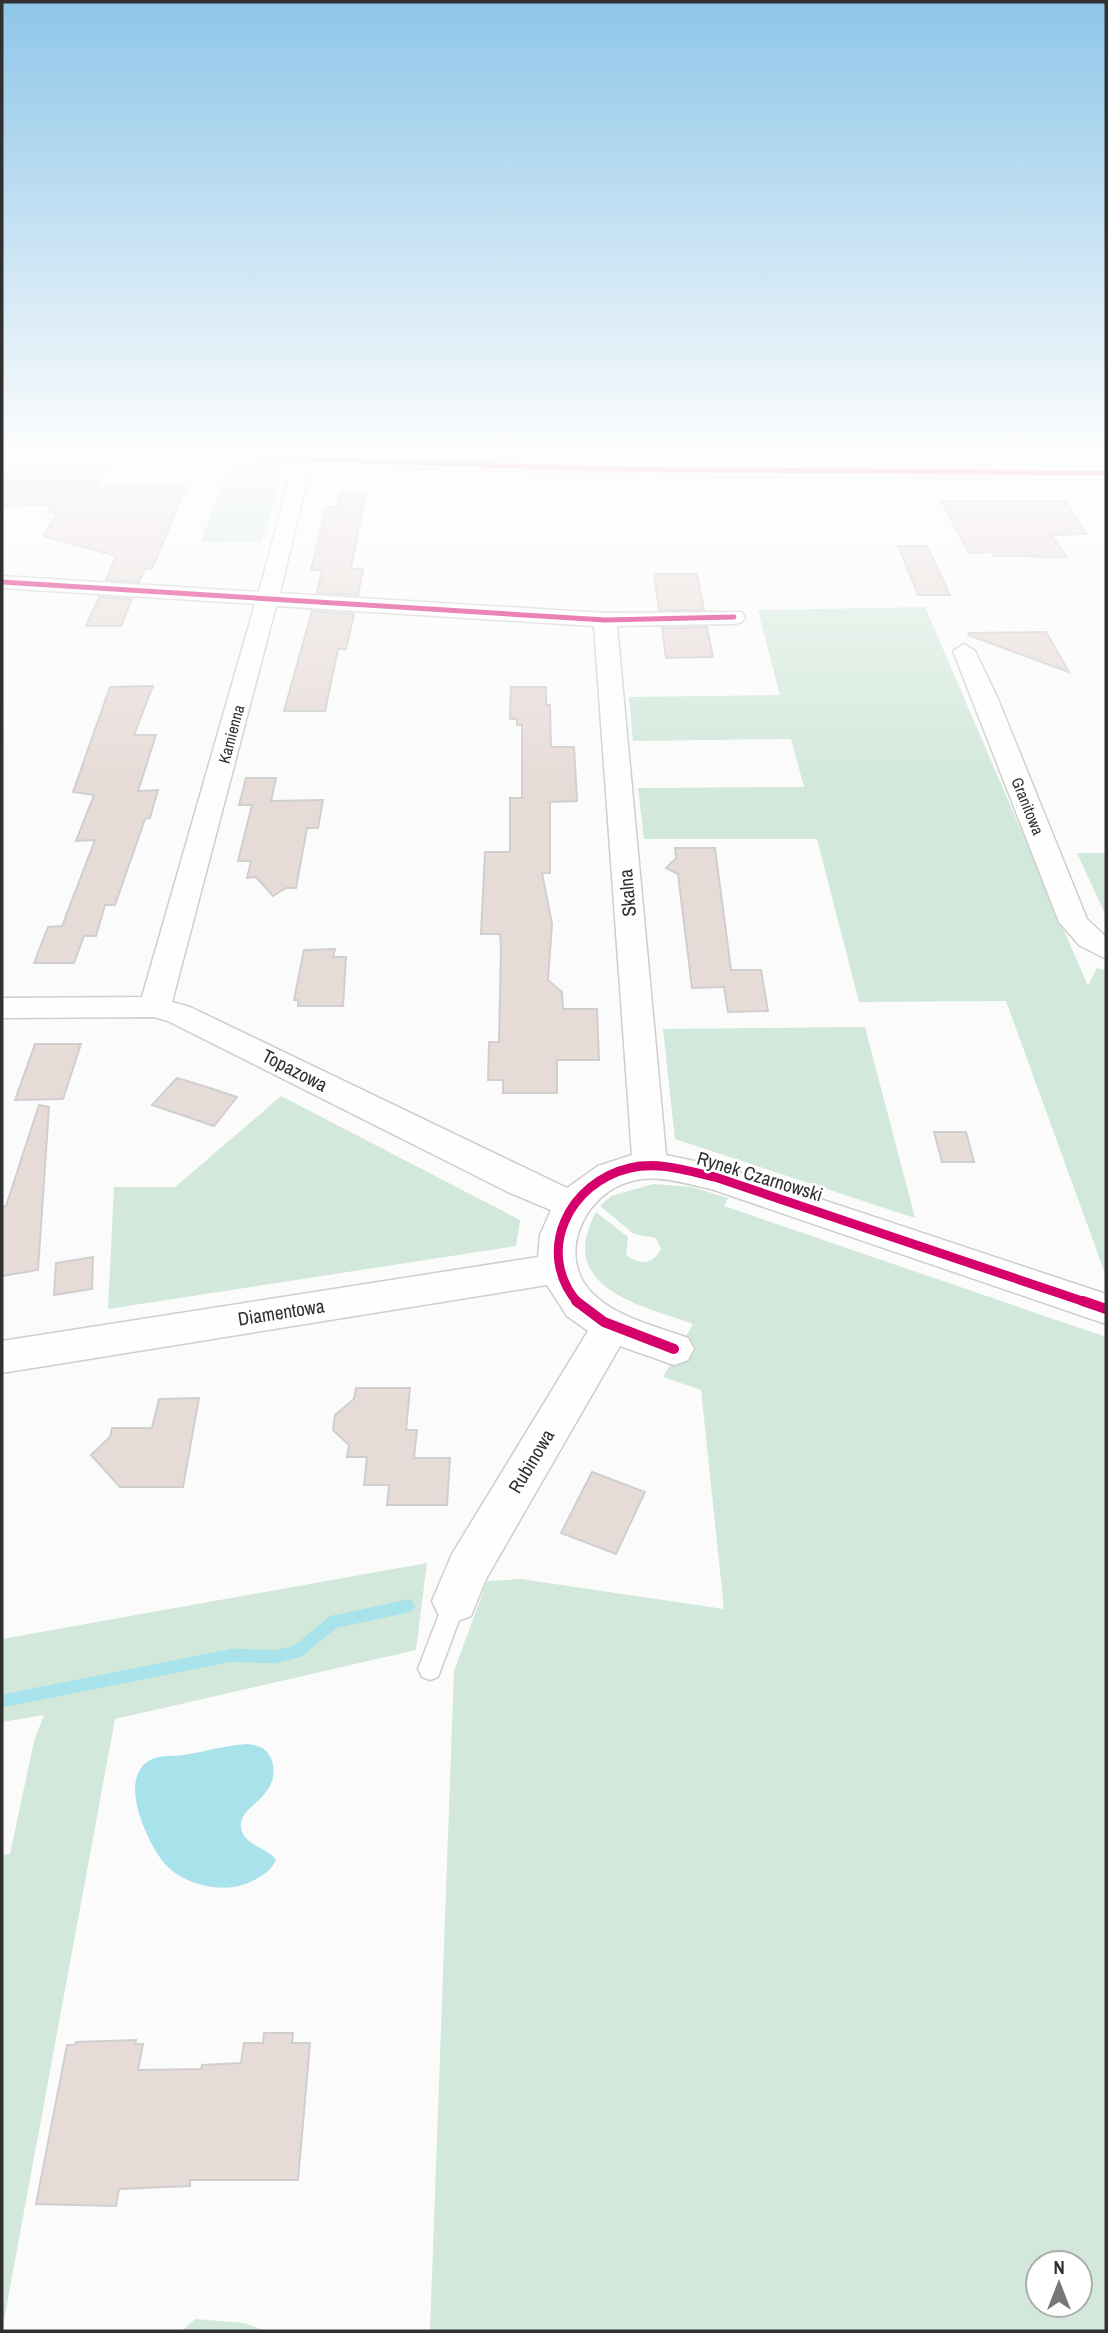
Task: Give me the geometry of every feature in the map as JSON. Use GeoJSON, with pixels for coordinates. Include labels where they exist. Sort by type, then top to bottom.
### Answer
{"type":"FeatureCollection","features":[{"type":"Feature","properties":{"kind":"street","name":"Kamienna"},"geometry":{"type":"LineString","coordinates":[[155,1007],[275,566]]}},
{"type":"Feature","properties":{"kind":"street"},"geometry":{"type":"LineString","coordinates":[[2,582],[605,620],[734,617]]}},
{"type":"Feature","properties":{"kind":"street","name":"Skalna"},"geometry":{"type":"LineString","coordinates":[[605,620],[650,1166]]}},
{"type":"Feature","properties":{"kind":"street","name":"Granitowa"},"geometry":{"type":"LineString","coordinates":[[964,651],[986,699],[1074,922],[1089,939],[1106,950]]}},
{"type":"Feature","properties":{"kind":"street","name":"Topazowa"},"geometry":{"type":"LineString","coordinates":[[2,1008],[155,1007],[211,1027],[521,1183],[571,1204]]}},
{"type":"Feature","properties":{"kind":"street","name":"Rynek Czarnowski"},"geometry":{"type":"LineString","coordinates":[[674,1349],[612,1325],[571,1296],[560,1268],[557,1233],[571,1204],[607,1176],[631,1168],[650,1166],[715,1177],[1106,1309]]}},
{"type":"Feature","properties":{"kind":"street","name":"Diamentowa"},"geometry":{"type":"LineString","coordinates":[[2,1357],[560,1268]]}},
{"type":"Feature","properties":{"kind":"street","name":"Rubinowa"},"geometry":{"type":"LineString","coordinates":[[455,1601],[468,1569],[612,1325]]}},
{"type":"Feature","properties":{"kind":"lane"},"geometry":{"type":"LineString","coordinates":[[430,1669],[455,1601]]}},
{"type":"Feature","properties":{"kind":"green space"},"geometry":{"type":"Polygon","coordinates":[[[925,607],[1088,986],[1097,968],[1106,970],[1106,1276],[1006,1001],[859,1002],[817,839],[644,839],[638,788],[804,787],[791,739],[633,741],[629,697],[780,695],[758,610],[925,607]]]}},
{"type":"Feature","properties":{"kind":"green space"},"geometry":{"type":"Polygon","coordinates":[[[1077,853],[1106,853],[1106,916],[1077,853]]]}},
{"type":"Feature","properties":{"kind":"green space"},"geometry":{"type":"Polygon","coordinates":[[[865,1027],[915,1218],[675,1139],[663,1029],[865,1027]]]}},
{"type":"Feature","properties":{"kind":"green space"},"geometry":{"type":"Polygon","coordinates":[[[281,1096],[520,1220],[516,1246],[108,1309],[114,1187],[175,1187],[281,1096]]]}},
{"type":"Feature","properties":{"kind":"green space"},"geometry":{"type":"Polygon","coordinates":[[[653,1184],[692,1187],[728,1198],[724,1206],[1106,1337],[1106,2331],[430,2331],[454,1671],[487,1581],[521,1579],[724,1609],[701,1390],[663,1377],[693,1324],[628,1300],[609,1289],[595,1276],[586,1259],[586,1238],[596,1212],[628,1237],[626,1255],[631,1258],[641,1262],[650,1261],[661,1249],[656,1238],[634,1234],[600,1206],[611,1196],[653,1184]]]}},
{"type":"Feature","properties":{"kind":"green space"},"geometry":{"type":"Polygon","coordinates":[[[427,1563],[416,1650],[115,1719],[2,2331],[2,1855],[10,1854],[34,1741],[44,1715],[2,1722],[2,1639],[427,1563]]]}},
{"type":"Feature","properties":{"kind":"green space"},"geometry":{"type":"Polygon","coordinates":[[[195,2319],[244,2323],[266,2331],[182,2331],[195,2319]]]}},
{"type":"Feature","properties":{"kind":"water"},"geometry":{"type":"Polygon","coordinates":[[[247,1744],[268,1753],[273,1774],[271,1784],[246,1813],[241,1827],[246,1838],[276,1860],[265,1874],[238,1886],[215,1887],[192,1882],[172,1871],[150,1841],[136,1797],[135,1783],[139,1771],[147,1762],[156,1758],[247,1744]]]}},
{"type":"Feature","properties":{"kind":"building"},"geometry":{"type":"Polygon","coordinates":[[[112,566],[153,566],[152,569],[145,569],[139,582],[106,580],[112,566]]]}},
{"type":"Feature","properties":{"kind":"building"},"geometry":{"type":"Polygon","coordinates":[[[312,566],[352,566],[351,569],[363,569],[358,595],[317,593],[322,570],[311,570],[312,566]]]}},
{"type":"Feature","properties":{"kind":"building"},"geometry":{"type":"Polygon","coordinates":[[[906,566],[936,566],[950,595],[918,595],[906,566]]]}},
{"type":"Feature","properties":{"kind":"building"},"geometry":{"type":"Polygon","coordinates":[[[654,574],[697,574],[704,610],[659,610],[654,574]]]}},
{"type":"Feature","properties":{"kind":"building"},"geometry":{"type":"Polygon","coordinates":[[[99,597],[132,599],[121,626],[86,626],[99,597]]]}},
{"type":"Feature","properties":{"kind":"building"},"geometry":{"type":"Polygon","coordinates":[[[312,611],[354,614],[346,649],[338,649],[325,711],[284,711],[312,611]]]}},
{"type":"Feature","properties":{"kind":"building"},"geometry":{"type":"Polygon","coordinates":[[[707,627],[713,657],[666,658],[662,628],[707,627]]]}},
{"type":"Feature","properties":{"kind":"building"},"geometry":{"type":"Polygon","coordinates":[[[1046,632],[1069,672],[968,635],[969,633],[1046,632]]]}},
{"type":"Feature","properties":{"kind":"building"},"geometry":{"type":"Polygon","coordinates":[[[153,686],[134,735],[156,735],[138,791],[158,790],[150,818],[145,819],[115,905],[105,905],[96,936],[84,936],[74,963],[34,963],[48,927],[62,926],[95,840],[76,841],[94,795],[73,792],[110,687],[153,686]]]}},
{"type":"Feature","properties":{"kind":"building"},"geometry":{"type":"Polygon","coordinates":[[[511,687],[546,687],[546,705],[550,705],[551,747],[574,747],[577,801],[550,802],[550,873],[542,873],[552,924],[548,980],[562,992],[563,1009],[597,1009],[599,1060],[557,1060],[557,1093],[503,1093],[503,1080],[488,1080],[489,1042],[499,1042],[501,946],[500,934],[481,934],[485,852],[510,852],[510,798],[522,798],[522,725],[517,725],[517,719],[510,719],[511,687]]]}},
{"type":"Feature","properties":{"kind":"building"},"geometry":{"type":"Polygon","coordinates":[[[246,778],[276,778],[271,801],[323,800],[318,828],[307,828],[296,888],[286,888],[273,896],[256,877],[247,878],[251,861],[238,861],[252,805],[239,805],[246,778]]]}},
{"type":"Feature","properties":{"kind":"building"},"geometry":{"type":"Polygon","coordinates":[[[675,848],[715,848],[731,970],[761,970],[768,1011],[728,1012],[724,987],[692,988],[678,874],[666,868],[676,858],[675,848]]]}},
{"type":"Feature","properties":{"kind":"building"},"geometry":{"type":"Polygon","coordinates":[[[335,949],[333,957],[346,957],[343,1006],[298,1006],[298,1000],[294,1000],[304,950],[335,949]]]}},
{"type":"Feature","properties":{"kind":"building"},"geometry":{"type":"Polygon","coordinates":[[[35,1044],[81,1044],[63,1099],[15,1100],[35,1044]]]}},
{"type":"Feature","properties":{"kind":"building"},"geometry":{"type":"Polygon","coordinates":[[[177,1078],[237,1097],[214,1126],[152,1105],[177,1078]]]}},
{"type":"Feature","properties":{"kind":"building"},"geometry":{"type":"Polygon","coordinates":[[[39,1105],[49,1107],[38,1270],[2,1276],[2,1207],[6,1206],[39,1105]]]}},
{"type":"Feature","properties":{"kind":"building"},"geometry":{"type":"Polygon","coordinates":[[[934,1132],[966,1132],[974,1162],[942,1162],[934,1132]]]}},
{"type":"Feature","properties":{"kind":"building"},"geometry":{"type":"Polygon","coordinates":[[[93,1257],[92,1289],[54,1295],[56,1263],[93,1257]]]}},
{"type":"Feature","properties":{"kind":"building"},"geometry":{"type":"Polygon","coordinates":[[[356,1388],[410,1388],[406,1430],[417,1430],[414,1458],[450,1458],[447,1505],[387,1505],[389,1485],[364,1485],[367,1457],[347,1457],[349,1445],[333,1430],[335,1415],[354,1399],[356,1388]]]}},
{"type":"Feature","properties":{"kind":"building"},"geometry":{"type":"Polygon","coordinates":[[[199,1398],[183,1487],[120,1487],[91,1455],[110,1437],[112,1428],[152,1428],[159,1399],[199,1398]]]}},
{"type":"Feature","properties":{"kind":"building"},"geometry":{"type":"Polygon","coordinates":[[[592,1472],[645,1492],[616,1554],[561,1533],[592,1472]]]}},
{"type":"Feature","properties":{"kind":"building"},"geometry":{"type":"Polygon","coordinates":[[[264,2033],[293,2033],[292,2043],[310,2043],[298,2180],[190,2180],[190,2186],[119,2189],[116,2206],[36,2204],[67,2045],[75,2045],[76,2042],[136,2040],[135,2044],[143,2044],[138,2070],[201,2069],[202,2065],[241,2063],[244,2043],[263,2043],[264,2033]]]}},
{"type":"Feature","properties":{"kind":"waterway"},"geometry":{"type":"LineString","coordinates":[[2,1701],[233,1655],[275,1657],[298,1651],[333,1622],[408,1606]]}},
{"type":"Feature","properties":{"kind":"cycle path"},"geometry":{"type":"LineString","coordinates":[[2,582],[605,620],[734,617]]}},
{"type":"Feature","properties":{"kind":"cycle path"},"geometry":{"type":"LineString","coordinates":[[674,1349],[618,1328],[591,1314],[571,1295],[560,1275],[556,1255],[558,1235],[577,1200],[592,1186],[610,1175],[630,1168],[662,1167],[715,1177],[1106,1309]]}}]}
